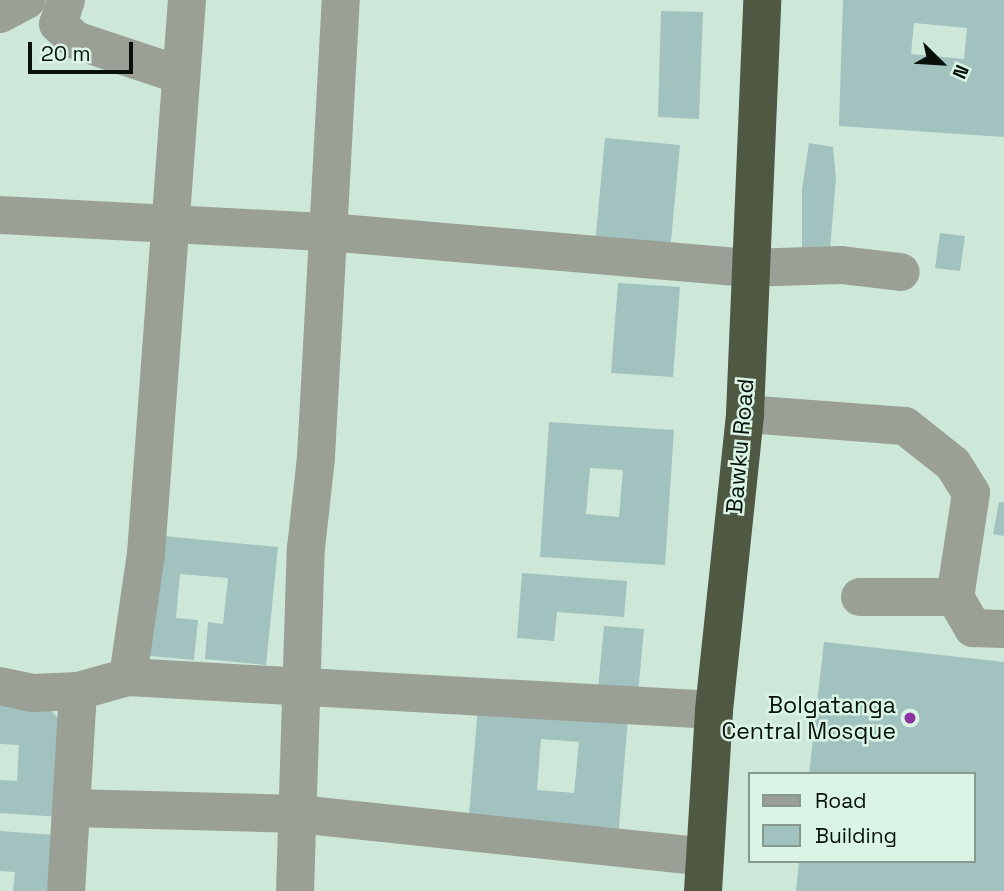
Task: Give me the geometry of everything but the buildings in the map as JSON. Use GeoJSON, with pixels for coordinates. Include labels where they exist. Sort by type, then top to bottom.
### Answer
{"type":"FeatureCollection","features":[{"type":"Feature","properties":{"kind":"highway","name":"Bawku Road"},"geometry":{"type":"LineString","coordinates":[[704,874],[714,710],[745,414],[748,268],[762,0]]}},
{"type":"Feature","properties":{"kind":"street"},"geometry":{"type":"LineString","coordinates":[[0,14],[26,0]]}},
{"type":"Feature","properties":{"kind":"street"},"geometry":{"type":"LineString","coordinates":[[66,0],[58,24],[75,40],[180,75]]}},
{"type":"Feature","properties":{"kind":"street"},"geometry":{"type":"LineString","coordinates":[[128,677],[146,554],[187,0]]}},
{"type":"Feature","properties":{"kind":"street"},"geometry":{"type":"LineString","coordinates":[[295,891],[304,685],[306,548],[316,457],[341,0]]}},
{"type":"Feature","properties":{"kind":"street"},"geometry":{"type":"LineString","coordinates":[[0,215],[328,232],[748,268],[841,265],[901,272]]}},
{"type":"Feature","properties":{"kind":"street"},"geometry":{"type":"LineString","coordinates":[[745,414],[905,426],[953,464],[971,493],[955,597],[973,628],[1004,629]]}},
{"type":"Feature","properties":{"kind":"street"},"geometry":{"type":"LineString","coordinates":[[860,597],[955,597]]}},
{"type":"Feature","properties":{"kind":"street"},"geometry":{"type":"LineString","coordinates":[[0,686],[33,693],[78,691],[128,677],[714,710]]}},
{"type":"Feature","properties":{"kind":"street"},"geometry":{"type":"LineString","coordinates":[[66,891],[78,691]]}},
{"type":"Feature","properties":{"kind":"street"},"geometry":{"type":"LineString","coordinates":[[71,808],[298,814],[704,874]]}},
{"type":"Feature","properties":{"kind":"place","name":"Bolgatanga Central Mosque"},"geometry":{"type":"Point","coordinates":[910,718]}}]}
